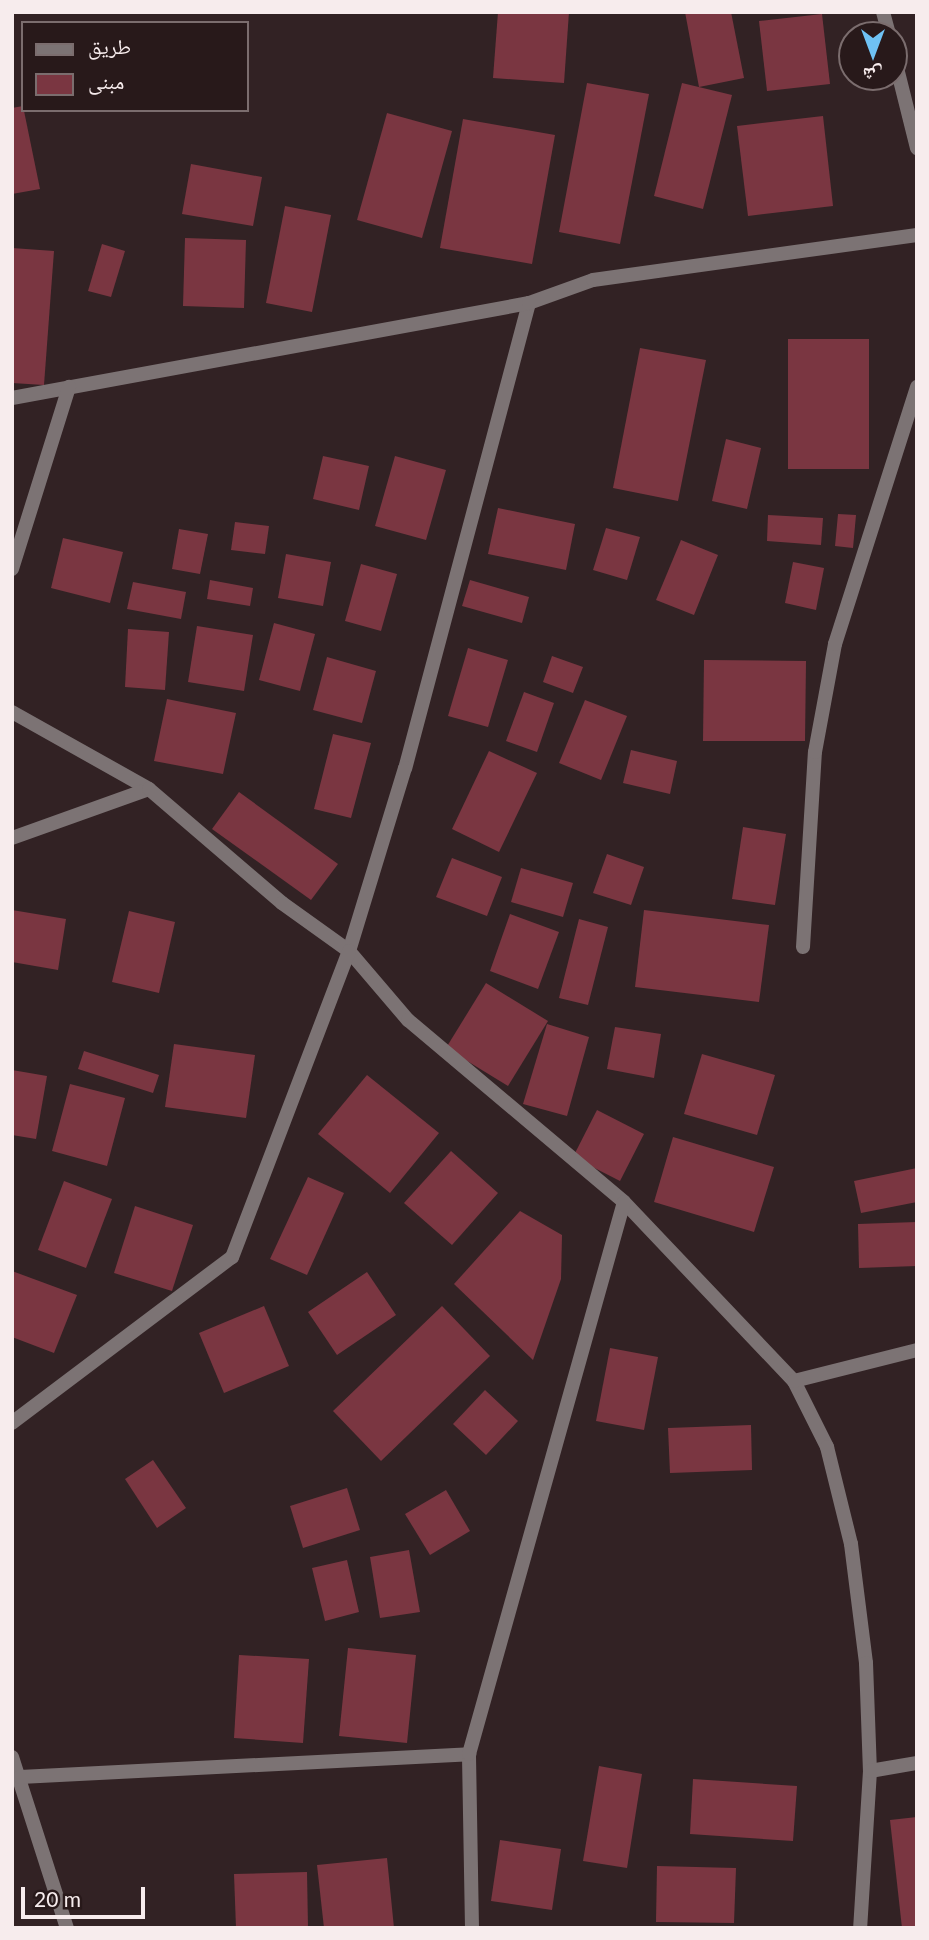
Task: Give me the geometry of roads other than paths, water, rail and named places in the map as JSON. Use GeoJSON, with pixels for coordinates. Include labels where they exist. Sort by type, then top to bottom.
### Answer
{"type":"FeatureCollection","features":[{"type":"Feature","properties":{"kind":"street"},"geometry":{"type":"LineString","coordinates":[[903,91],[917,148]]}},
{"type":"Feature","properties":{"kind":"street"},"geometry":{"type":"LineString","coordinates":[[12,398],[528,303],[593,280],[917,235]]}},
{"type":"Feature","properties":{"kind":"street"},"geometry":{"type":"LineString","coordinates":[[12,1423],[232,1257],[349,951],[405,768],[528,303]]}},
{"type":"Feature","properties":{"kind":"street"},"geometry":{"type":"LineString","coordinates":[[12,569],[69,387]]}},
{"type":"Feature","properties":{"kind":"street"},"geometry":{"type":"LineString","coordinates":[[803,947],[815,752],[835,644],[917,387]]}},
{"type":"Feature","properties":{"kind":"street"},"geometry":{"type":"LineString","coordinates":[[12,712],[149,789],[282,903],[349,951],[408,1020],[624,1202],[794,1381],[827,1447],[851,1544],[870,1771],[860,1928]]}},
{"type":"Feature","properties":{"kind":"street"},"geometry":{"type":"LineString","coordinates":[[12,838],[149,789]]}},
{"type":"Feature","properties":{"kind":"street"},"geometry":{"type":"LineString","coordinates":[[472,1928],[469,1754],[624,1202]]}},
{"type":"Feature","properties":{"kind":"street"},"geometry":{"type":"LineString","coordinates":[[794,1381],[917,1350]]}},
{"type":"Feature","properties":{"kind":"street"},"geometry":{"type":"LineString","coordinates":[[20,1777],[469,1754]]}},
{"type":"Feature","properties":{"kind":"street"},"geometry":{"type":"LineString","coordinates":[[12,1757],[67,1928]]}},
{"type":"Feature","properties":{"kind":"street"},"geometry":{"type":"LineString","coordinates":[[870,1771],[917,1763]]}}]}
